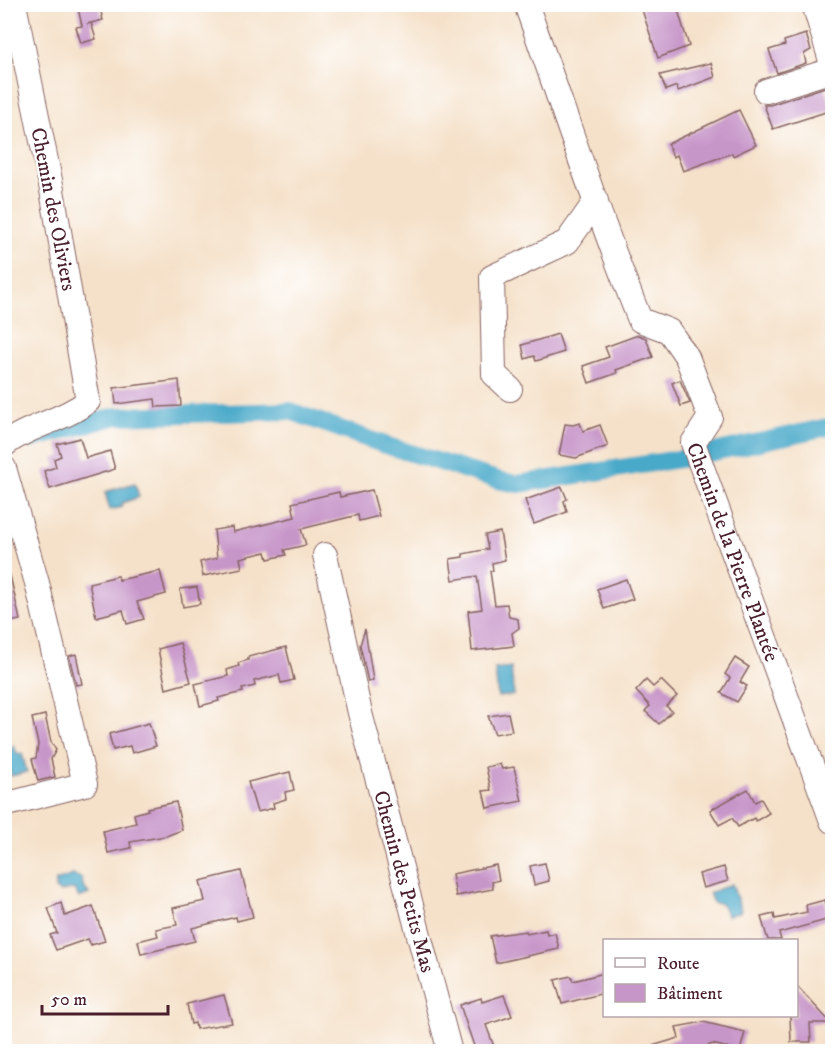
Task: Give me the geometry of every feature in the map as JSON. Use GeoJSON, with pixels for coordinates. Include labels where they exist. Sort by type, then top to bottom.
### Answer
{"type":"FeatureCollection","features":[{"type":"Feature","properties":{"kind":"street","name":"Chemin des Oliviers"},"geometry":{"type":"LineString","coordinates":[[10,441],[78,410],[88,401],[52,190],[14,4]]}},
{"type":"Feature","properties":{"kind":"street","name":"Chemin de la Pierre Plantée"},"geometry":{"type":"LineString","coordinates":[[526,4],[608,240],[640,320],[669,331],[687,357],[710,417],[693,443],[832,821]]}},
{"type":"Feature","properties":{"kind":"street"},"geometry":{"type":"LineString","coordinates":[[814,4],[832,64]]}},
{"type":"Feature","properties":{"kind":"street"},"geometry":{"type":"LineString","coordinates":[[766,91],[832,70]]}},
{"type":"Feature","properties":{"kind":"street"},"geometry":{"type":"LineString","coordinates":[[510,389],[494,374],[492,277],[567,242],[596,201]]}},
{"type":"Feature","properties":{"kind":"street"},"geometry":{"type":"LineString","coordinates":[[4,468],[37,584],[85,784],[4,805]]}},
{"type":"Feature","properties":{"kind":"street","name":"Chemin des Petits Mas"},"geometry":{"type":"LineString","coordinates":[[325,555],[360,712],[450,1052]]}},
{"type":"Feature","properties":{"kind":"water"},"geometry":{"type":"Polygon","coordinates":[[[135,483],[139,497],[122,503],[122,507],[110,510],[105,492],[135,483]]]}},
{"type":"Feature","properties":{"kind":"water"},"geometry":{"type":"Polygon","coordinates":[[[511,668],[514,695],[498,697],[495,669],[511,668]]]}},
{"type":"Feature","properties":{"kind":"water"},"geometry":{"type":"Polygon","coordinates":[[[14,746],[17,754],[22,754],[27,772],[11,776],[5,748],[14,746]]]}},
{"type":"Feature","properties":{"kind":"water"},"geometry":{"type":"Polygon","coordinates":[[[73,875],[82,878],[83,886],[89,894],[79,898],[75,890],[61,892],[55,889],[56,881],[73,875]]]}},
{"type":"Feature","properties":{"kind":"water"},"geometry":{"type":"Polygon","coordinates":[[[732,884],[741,910],[727,916],[723,906],[713,903],[709,893],[732,884]]]}},
{"type":"Feature","properties":{"kind":"building"},"geometry":{"type":"Polygon","coordinates":[[[77,4],[99,4],[103,20],[91,23],[96,39],[81,43],[76,27],[82,26],[77,4]]]}},
{"type":"Feature","properties":{"kind":"building"},"geometry":{"type":"Polygon","coordinates":[[[640,4],[676,4],[689,46],[658,58],[640,4]]]}},
{"type":"Feature","properties":{"kind":"building"},"geometry":{"type":"Polygon","coordinates":[[[806,34],[811,50],[804,54],[806,63],[777,73],[769,50],[785,45],[784,41],[806,34]]]}},
{"type":"Feature","properties":{"kind":"building"},"geometry":{"type":"Polygon","coordinates":[[[711,63],[715,77],[678,91],[677,86],[666,90],[660,75],[711,63]]]}},
{"type":"Feature","properties":{"kind":"building"},"geometry":{"type":"Polygon","coordinates":[[[825,87],[832,110],[773,129],[764,105],[825,87]]]}},
{"type":"Feature","properties":{"kind":"building"},"geometry":{"type":"Polygon","coordinates":[[[739,110],[756,145],[733,156],[732,153],[683,171],[677,155],[673,157],[668,144],[739,110]]]}},
{"type":"Feature","properties":{"kind":"building"},"geometry":{"type":"Polygon","coordinates":[[[558,334],[564,352],[536,361],[534,356],[525,359],[522,345],[558,334]]]}},
{"type":"Feature","properties":{"kind":"building"},"geometry":{"type":"Polygon","coordinates":[[[638,335],[646,338],[653,357],[616,370],[617,373],[589,383],[583,366],[609,357],[605,347],[638,335]]]}},
{"type":"Feature","properties":{"kind":"building"},"geometry":{"type":"Polygon","coordinates":[[[179,380],[181,406],[156,407],[155,399],[116,404],[114,388],[179,380]]]}},
{"type":"Feature","properties":{"kind":"building"},"geometry":{"type":"Polygon","coordinates":[[[680,380],[690,403],[681,406],[672,383],[680,380]]]}},
{"type":"Feature","properties":{"kind":"building"},"geometry":{"type":"Polygon","coordinates":[[[580,423],[583,431],[600,425],[608,446],[576,458],[559,455],[565,424],[580,423]]]}},
{"type":"Feature","properties":{"kind":"building"},"geometry":{"type":"Polygon","coordinates":[[[80,438],[86,458],[110,451],[115,469],[50,489],[44,471],[56,467],[54,459],[61,456],[57,444],[80,438]]]}},
{"type":"Feature","properties":{"kind":"building"},"geometry":{"type":"Polygon","coordinates":[[[562,487],[567,499],[564,501],[567,512],[534,524],[525,500],[562,487]]]}},
{"type":"Feature","properties":{"kind":"building"},"geometry":{"type":"Polygon","coordinates":[[[372,490],[379,516],[359,521],[358,515],[301,529],[306,545],[284,550],[286,555],[268,559],[266,552],[240,558],[242,568],[203,576],[200,562],[217,558],[214,530],[232,527],[233,532],[295,517],[292,503],[339,492],[340,497],[372,490]]]}},
{"type":"Feature","properties":{"kind":"building"},"geometry":{"type":"Polygon","coordinates":[[[500,532],[505,560],[492,563],[493,571],[490,571],[495,605],[507,604],[509,617],[518,619],[519,628],[512,633],[514,646],[472,651],[468,611],[482,609],[477,576],[453,580],[450,559],[488,549],[485,535],[500,532]]]}},
{"type":"Feature","properties":{"kind":"building"},"geometry":{"type":"Polygon","coordinates":[[[160,571],[166,594],[137,602],[144,619],[127,624],[123,610],[96,617],[89,583],[118,576],[119,580],[160,571]]]}},
{"type":"Feature","properties":{"kind":"building"},"geometry":{"type":"Polygon","coordinates":[[[4,575],[10,575],[20,620],[4,623],[4,575]]]}},
{"type":"Feature","properties":{"kind":"building"},"geometry":{"type":"Polygon","coordinates":[[[626,579],[633,599],[604,609],[597,589],[626,579]]]}},
{"type":"Feature","properties":{"kind":"building"},"geometry":{"type":"Polygon","coordinates":[[[197,587],[200,604],[183,607],[180,589],[197,587]]]}},
{"type":"Feature","properties":{"kind":"building"},"geometry":{"type":"Polygon","coordinates":[[[365,629],[373,680],[368,682],[360,645],[365,629]]]}},
{"type":"Feature","properties":{"kind":"building"},"geometry":{"type":"Polygon","coordinates":[[[180,643],[191,682],[166,689],[158,649],[180,643]]]}},
{"type":"Feature","properties":{"kind":"building"},"geometry":{"type":"Polygon","coordinates":[[[286,647],[294,680],[281,683],[279,675],[254,681],[255,686],[242,689],[243,692],[218,698],[219,701],[200,706],[195,684],[228,676],[227,670],[239,666],[238,663],[248,660],[248,657],[286,647]]]}},
{"type":"Feature","properties":{"kind":"building"},"geometry":{"type":"Polygon","coordinates":[[[76,654],[82,684],[76,685],[69,656],[76,654]]]}},
{"type":"Feature","properties":{"kind":"building"},"geometry":{"type":"Polygon","coordinates":[[[735,658],[749,667],[740,682],[747,686],[737,702],[721,693],[730,678],[725,674],[735,658]]]}},
{"type":"Feature","properties":{"kind":"building"},"geometry":{"type":"Polygon","coordinates":[[[646,680],[653,687],[661,680],[677,696],[666,706],[672,711],[659,724],[645,711],[650,706],[636,691],[646,680]]]}},
{"type":"Feature","properties":{"kind":"building"},"geometry":{"type":"Polygon","coordinates":[[[508,713],[512,731],[495,734],[488,716],[508,713]]]}},
{"type":"Feature","properties":{"kind":"building"},"geometry":{"type":"Polygon","coordinates":[[[45,715],[51,742],[56,750],[51,759],[55,777],[38,781],[32,759],[36,758],[38,744],[32,718],[45,715]]]}},
{"type":"Feature","properties":{"kind":"building"},"geometry":{"type":"Polygon","coordinates":[[[149,723],[156,746],[132,753],[130,746],[113,750],[109,734],[149,723]]]}},
{"type":"Feature","properties":{"kind":"building"},"geometry":{"type":"Polygon","coordinates":[[[500,764],[502,769],[514,767],[522,801],[487,808],[483,791],[491,790],[486,767],[500,764]]]}},
{"type":"Feature","properties":{"kind":"building"},"geometry":{"type":"Polygon","coordinates":[[[290,772],[294,790],[285,792],[286,799],[273,803],[274,808],[257,812],[248,782],[290,772]]]}},
{"type":"Feature","properties":{"kind":"building"},"geometry":{"type":"Polygon","coordinates":[[[748,789],[755,802],[761,799],[769,813],[756,821],[754,818],[738,827],[732,818],[719,825],[710,810],[748,789]]]}},
{"type":"Feature","properties":{"kind":"building"},"geometry":{"type":"Polygon","coordinates":[[[176,802],[182,830],[166,836],[130,842],[131,848],[108,853],[103,831],[136,823],[134,814],[148,810],[147,808],[176,802]]]}},
{"type":"Feature","properties":{"kind":"building"},"geometry":{"type":"Polygon","coordinates":[[[545,863],[549,881],[534,885],[530,866],[545,863]]]}},
{"type":"Feature","properties":{"kind":"building"},"geometry":{"type":"Polygon","coordinates":[[[496,865],[499,880],[492,882],[493,889],[456,896],[452,874],[496,865]]]}},
{"type":"Feature","properties":{"kind":"building"},"geometry":{"type":"Polygon","coordinates":[[[724,867],[728,881],[703,888],[699,874],[724,867]]]}},
{"type":"Feature","properties":{"kind":"building"},"geometry":{"type":"Polygon","coordinates":[[[241,871],[253,917],[237,921],[236,917],[192,928],[195,941],[141,954],[138,941],[158,936],[156,929],[177,925],[173,908],[205,901],[200,881],[241,871]]]}},
{"type":"Feature","properties":{"kind":"building"},"geometry":{"type":"Polygon","coordinates":[[[825,900],[830,919],[779,933],[781,939],[768,939],[761,917],[774,914],[775,919],[807,912],[806,905],[825,900]]]}},
{"type":"Feature","properties":{"kind":"building"},"geometry":{"type":"Polygon","coordinates":[[[61,903],[65,916],[93,906],[105,941],[91,945],[88,939],[56,950],[50,935],[57,933],[48,908],[61,903]]]}},
{"type":"Feature","properties":{"kind":"building"},"geometry":{"type":"Polygon","coordinates":[[[546,930],[547,935],[555,933],[559,949],[496,963],[490,936],[526,931],[527,934],[546,930]]]}},
{"type":"Feature","properties":{"kind":"building"},"geometry":{"type":"Polygon","coordinates":[[[603,973],[603,993],[562,1004],[555,980],[571,976],[573,981],[603,973]]]}},
{"type":"Feature","properties":{"kind":"building"},"geometry":{"type":"Polygon","coordinates":[[[798,987],[831,1023],[810,1023],[811,1042],[791,1042],[790,1017],[798,1017],[798,987]]]}},
{"type":"Feature","properties":{"kind":"building"},"geometry":{"type":"Polygon","coordinates":[[[224,995],[232,1023],[196,1029],[195,1023],[191,1024],[187,1004],[224,995]]]}},
{"type":"Feature","properties":{"kind":"building"},"geometry":{"type":"Polygon","coordinates":[[[504,995],[512,1016],[486,1025],[496,1052],[476,1052],[460,1005],[481,998],[482,1002],[504,995]]]}},
{"type":"Feature","properties":{"kind":"building"},"geometry":{"type":"Polygon","coordinates":[[[703,1022],[745,1032],[740,1051],[713,1044],[686,1052],[645,1052],[645,1048],[679,1038],[676,1027],[703,1022]]]}},
{"type":"Feature","properties":{"kind":"waterway"},"geometry":{"type":"LineString","coordinates":[[32,439],[117,416],[290,411],[385,445],[501,481],[518,484],[692,457]]}},
{"type":"Feature","properties":{"kind":"waterway"},"geometry":{"type":"LineString","coordinates":[[700,455],[832,426]]}}]}
